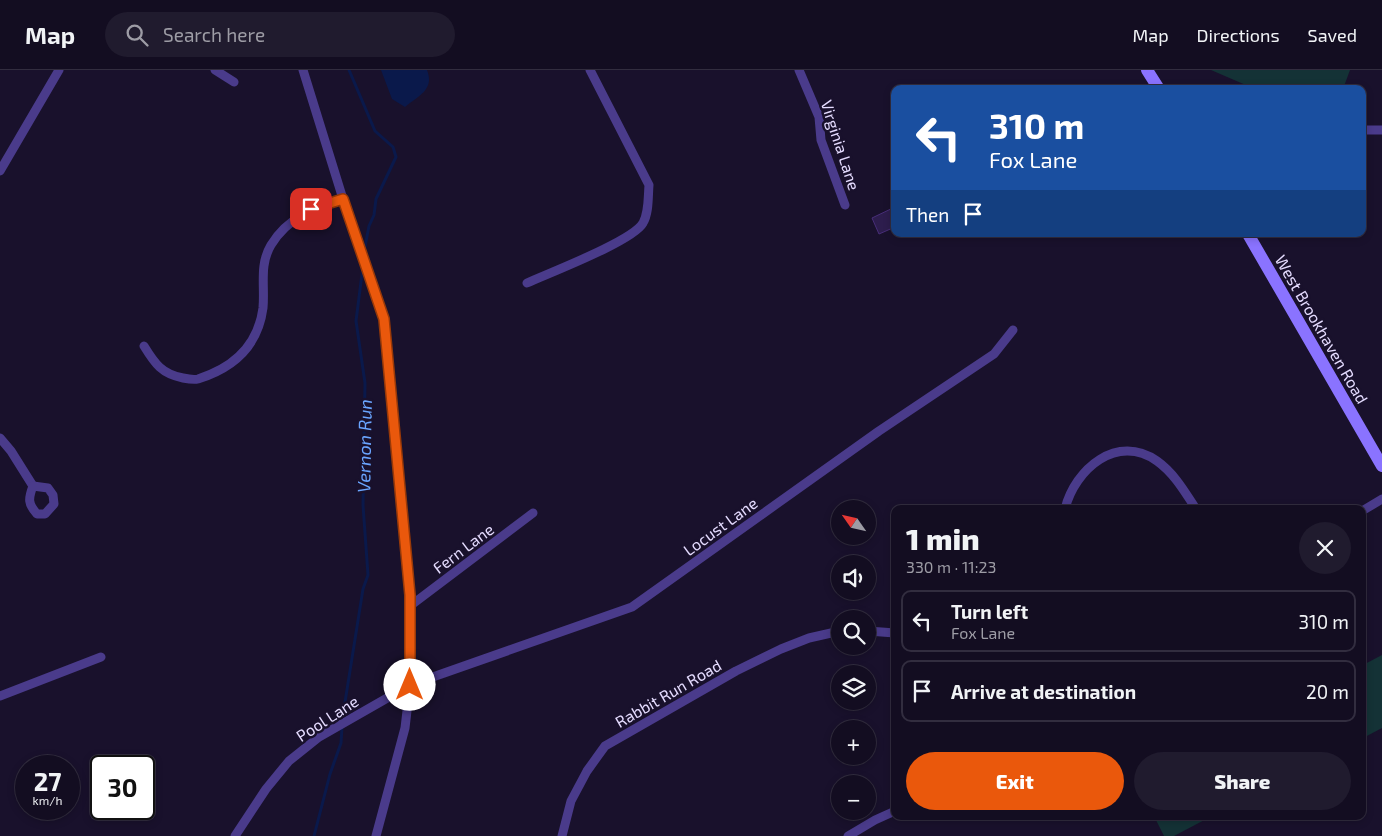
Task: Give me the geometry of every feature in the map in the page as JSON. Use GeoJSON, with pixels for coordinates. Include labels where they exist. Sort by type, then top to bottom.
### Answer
{"type":"FeatureCollection","features":[{"type":"Feature","properties":{"kind":"street"},"geometry":{"type":"LineString","coordinates":[[0,171],[58,70]]}},
{"type":"Feature","properties":{"kind":"street"},"geometry":{"type":"LineString","coordinates":[[215,70],[234,82]]}},
{"type":"Feature","properties":{"kind":"street"},"geometry":{"type":"LineString","coordinates":[[303,70],[343,199],[384,319],[410,606],[410,685],[405,728],[376,836]]}},
{"type":"Feature","properties":{"kind":"street"},"geometry":{"type":"LineString","coordinates":[[527,282],[624,239],[643,224],[649,185],[590,70]]}},
{"type":"Feature","properties":{"kind":"street","name":"Virginia Lane"},"geometry":{"type":"LineString","coordinates":[[799,70],[819,118],[821,140],[845,205]]}},
{"type":"Feature","properties":{"kind":"street"},"geometry":{"type":"LineString","coordinates":[[1147,70],[1156,85]]}},
{"type":"Feature","properties":{"kind":"street"},"geometry":{"type":"LineString","coordinates":[[1366,130],[1382,130]]}},
{"type":"Feature","properties":{"kind":"street"},"geometry":{"type":"LineString","coordinates":[[144,346],[156,365],[173,376],[196,380],[226,368],[247,349],[258,330],[263,307],[262,273],[271,245],[288,224],[311,209],[343,199]]}},
{"type":"Feature","properties":{"kind":"street","name":"West Brookhaven Road"},"geometry":{"type":"LineString","coordinates":[[1250,237],[1382,466]]}},
{"type":"Feature","properties":{"kind":"street","name":"Locust Lane"},"geometry":{"type":"LineString","coordinates":[[410,685],[632,607],[879,431],[994,354],[1013,330]]}},
{"type":"Feature","properties":{"kind":"street"},"geometry":{"type":"LineString","coordinates":[[0,438],[11,451],[33,486]]}},
{"type":"Feature","properties":{"kind":"street"},"geometry":{"type":"LineString","coordinates":[[1065,505],[1068,497],[1093,462],[1108,454],[1141,452],[1157,461],[1182,486],[1194,505]]}},
{"type":"Feature","properties":{"kind":"street"},"geometry":{"type":"LineString","coordinates":[[1366,509],[1382,499]]}},
{"type":"Feature","properties":{"kind":"street","name":"Fern Lane"},"geometry":{"type":"LineString","coordinates":[[410,606],[533,513]]}},
{"type":"Feature","properties":{"kind":"street"},"geometry":{"type":"LineString","coordinates":[[876,631],[891,633]]}},
{"type":"Feature","properties":{"kind":"street","name":"Rabbit Run Road"},"geometry":{"type":"LineString","coordinates":[[562,836],[571,801],[587,771],[605,746],[736,671],[802,640],[831,633]]}},
{"type":"Feature","properties":{"kind":"street"},"geometry":{"type":"LineString","coordinates":[[0,696],[101,658]]}},
{"type":"Feature","properties":{"kind":"street","name":"Pool Lane"},"geometry":{"type":"LineString","coordinates":[[235,836],[266,788],[290,761],[319,737],[410,685]]}},
{"type":"Feature","properties":{"kind":"street"},"geometry":{"type":"LineString","coordinates":[[848,836],[891,813]]}},
{"type":"Feature","properties":{"kind":"green space"},"geometry":{"type":"Polygon","coordinates":[[[1211,70],[1350,70],[1344,85],[1246,85],[1211,70]]]}},
{"type":"Feature","properties":{"kind":"green space"},"geometry":{"type":"Polygon","coordinates":[[[1382,655],[1382,728],[1366,736],[1366,663],[1382,655]]]}},
{"type":"Feature","properties":{"kind":"green space"},"geometry":{"type":"Polygon","coordinates":[[[1156,820],[1204,820],[1174,836],[1164,836],[1156,820]]]}},
{"type":"Feature","properties":{"kind":"water"},"geometry":{"type":"Polygon","coordinates":[[[381,70],[427,70],[429,83],[420,96],[405,107],[392,99],[381,70]]]}},
{"type":"Feature","properties":{"kind":"building"},"geometry":{"type":"Polygon","coordinates":[[[891,209],[891,229],[879,234],[872,218],[891,209]]]}},
{"type":"Feature","properties":{"kind":"waterway","name":"Vernon Run"},"geometry":{"type":"LineString","coordinates":[[349,70],[375,131],[393,147],[396,157],[376,199],[374,215],[369,226],[364,252]]}},
{"type":"Feature","properties":{"kind":"waterway","name":"Vernon Run"},"geometry":{"type":"LineString","coordinates":[[342,721],[363,589],[368,575],[363,505],[365,383],[356,321],[363,266]]}},
{"type":"Feature","properties":{"kind":"waterway","name":"Vernon Run"},"geometry":{"type":"LineString","coordinates":[[314,836],[330,774],[341,743],[342,727]]}},
{"type":"Feature","properties":{"kind":"route"},"geometry":{"type":"LineString","coordinates":[[311,209],[343,199],[384,319],[410,595],[410,685]]}}]}
